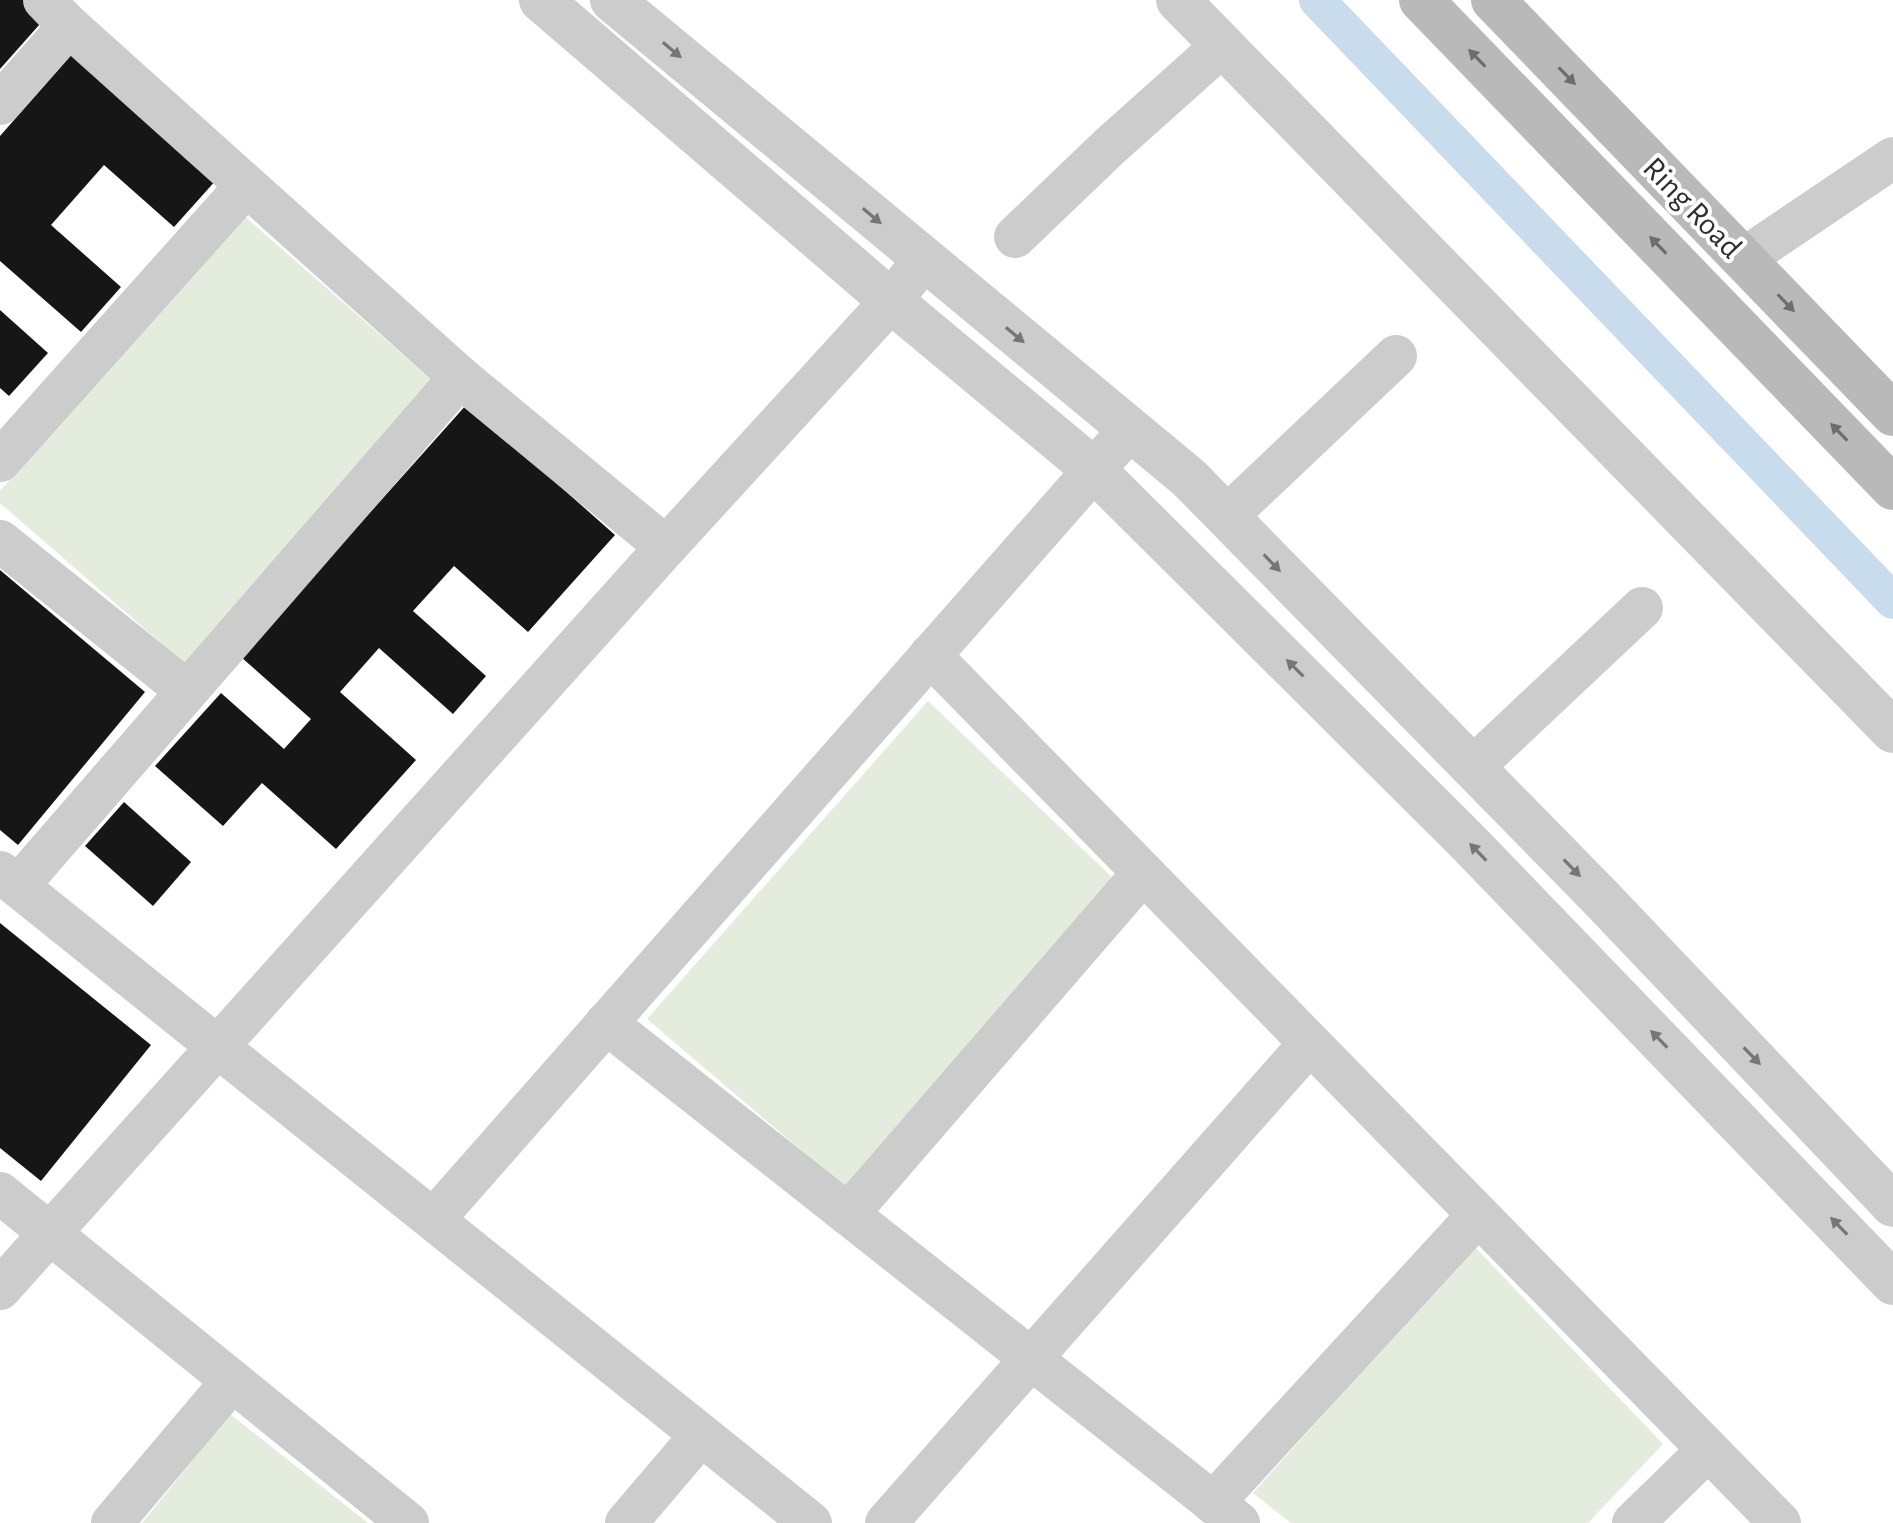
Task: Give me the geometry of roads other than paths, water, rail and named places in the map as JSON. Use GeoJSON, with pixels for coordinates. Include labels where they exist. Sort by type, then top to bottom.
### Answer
{"type":"FeatureCollection","features":[{"type":"Feature","properties":{"kind":"main road"},"geometry":{"type":"LineString","coordinates":[[1421,0],[1893,488]]}},
{"type":"Feature","properties":{"kind":"main road","name":"Ring Road"},"geometry":{"type":"LineString","coordinates":[[1493,0],[1893,414]]}},
{"type":"Feature","properties":{"kind":"street"},"geometry":{"type":"LineString","coordinates":[[541,0],[891,301],[1093,469],[1466,840],[1893,1283]]}},
{"type":"Feature","properties":{"kind":"street"},"geometry":{"type":"LineString","coordinates":[[612,0],[1189,478],[1473,767],[1893,1205]]}},
{"type":"Feature","properties":{"kind":"street"},"geometry":{"type":"LineString","coordinates":[[1178,0],[1893,731]]}},
{"type":"Feature","properties":{"kind":"street"},"geometry":{"type":"LineString","coordinates":[[0,104],[56,13],[245,187],[460,377],[666,547]]}},
{"type":"Feature","properties":{"kind":"street"},"geometry":{"type":"LineString","coordinates":[[1015,237],[1223,45]]}},
{"type":"Feature","properties":{"kind":"street"},"geometry":{"type":"LineString","coordinates":[[1743,259],[1893,158]]}},
{"type":"Feature","properties":{"kind":"street"},"geometry":{"type":"LineString","coordinates":[[0,461],[245,187]]}},
{"type":"Feature","properties":{"kind":"street"},"geometry":{"type":"LineString","coordinates":[[0,1289],[891,301],[924,259]]}},
{"type":"Feature","properties":{"kind":"street"},"geometry":{"type":"LineString","coordinates":[[1227,516],[1396,356]]}},
{"type":"Feature","properties":{"kind":"street"},"geometry":{"type":"LineString","coordinates":[[460,377],[187,691],[9,879],[811,1523]]}},
{"type":"Feature","properties":{"kind":"street"},"geometry":{"type":"LineString","coordinates":[[434,1219],[1130,429]]}},
{"type":"Feature","properties":{"kind":"street"},"geometry":{"type":"LineString","coordinates":[[0,541],[187,691]]}},
{"type":"Feature","properties":{"kind":"street"},"geometry":{"type":"LineString","coordinates":[[1473,767],[1642,608]]}},
{"type":"Feature","properties":{"kind":"street"},"geometry":{"type":"LineString","coordinates":[[930,655],[1780,1523]]}},
{"type":"Feature","properties":{"kind":"street"},"geometry":{"type":"LineString","coordinates":[[848,1214],[1143,873]]}},
{"type":"Feature","properties":{"kind":"street"},"geometry":{"type":"LineString","coordinates":[[606,1023],[1226,1513],[1478,1215]]}},
{"type":"Feature","properties":{"kind":"street"},"geometry":{"type":"LineString","coordinates":[[886,1523],[1310,1043]]}},
{"type":"Feature","properties":{"kind":"street"},"geometry":{"type":"LineString","coordinates":[[0,1193],[408,1523]]}},
{"type":"Feature","properties":{"kind":"street"},"geometry":{"type":"LineString","coordinates":[[112,1523],[232,1381]]}},
{"type":"Feature","properties":{"kind":"street"},"geometry":{"type":"LineString","coordinates":[[626,1523],[701,1435]]}},
{"type":"Feature","properties":{"kind":"street"},"geometry":{"type":"LineString","coordinates":[[1633,1523],[1708,1450]]}},
{"type":"Feature","properties":{"kind":"waterway"},"geometry":{"type":"LineString","coordinates":[[1317,0],[1893,601]]}}]}
